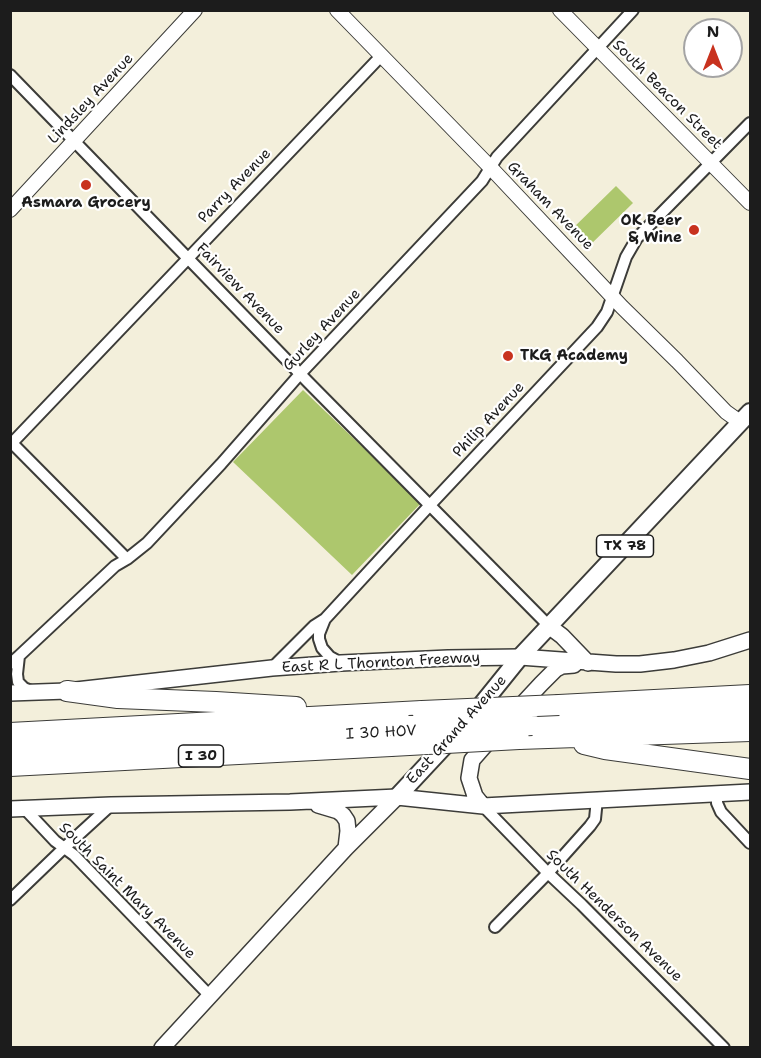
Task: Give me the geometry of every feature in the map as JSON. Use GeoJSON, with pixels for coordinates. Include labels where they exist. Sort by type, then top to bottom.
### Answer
{"type":"FeatureCollection","features":[{"type":"Feature","properties":{"kind":"highway"},"geometry":{"type":"LineString","coordinates":[[67,691],[118,698],[383,713]]}},
{"type":"Feature","properties":{"kind":"highway","name":"I 30"},"geometry":{"type":"LineString","coordinates":[[10,733],[750,695]]}},
{"type":"Feature","properties":{"kind":"highway","name":"I 30 HOV"},"geometry":{"type":"LineString","coordinates":[[529,728],[750,709]]}},
{"type":"Feature","properties":{"kind":"highway","name":"I 30 HOV"},"geometry":{"type":"LineString","coordinates":[[10,752],[402,735],[750,713]]}},
{"type":"Feature","properties":{"kind":"highway","name":"I 30"},"geometry":{"type":"LineString","coordinates":[[10,766],[402,735],[529,728],[558,737],[750,730]]}},
{"type":"Feature","properties":{"kind":"highway","name":"I 30 HOV"},"geometry":{"type":"LineString","coordinates":[[10,747],[402,735]]}},
{"type":"Feature","properties":{"kind":"highway"},"geometry":{"type":"LineString","coordinates":[[558,737],[605,749],[750,769]]}},
{"type":"Feature","properties":{"kind":"highway"},"geometry":{"type":"LineString","coordinates":[[10,774],[36,765]]}},
{"type":"Feature","properties":{"kind":"main road","name":"East Grand Avenue"},"geometry":{"type":"LineString","coordinates":[[162,1047],[346,848],[465,724],[520,657],[747,421]]}},
{"type":"Feature","properties":{"kind":"main road"},"geometry":{"type":"LineString","coordinates":[[550,627],[588,663]]}},
{"type":"Feature","properties":{"kind":"main road","name":"East R L Thornton Freeway"},"geometry":{"type":"LineString","coordinates":[[10,693],[67,691],[272,668],[448,658],[520,657],[588,663],[640,664],[709,653],[750,640]]}},
{"type":"Feature","properties":{"kind":"main road"},"geometry":{"type":"LineString","coordinates":[[483,806],[475,796],[469,778],[472,760],[556,669],[562,666],[588,663]]}},
{"type":"Feature","properties":{"kind":"main road"},"geometry":{"type":"LineString","coordinates":[[17,809],[397,797],[483,806],[750,792]]}},
{"type":"Feature","properties":{"kind":"main road"},"geometry":{"type":"LineString","coordinates":[[306,801],[338,811],[343,815],[347,821],[348,831],[346,848]]}},
{"type":"Feature","properties":{"kind":"street","name":"Lindsley Avenue"},"geometry":{"type":"LineString","coordinates":[[10,210],[195,10]]}},
{"type":"Feature","properties":{"kind":"street","name":"Graham Avenue"},"geometry":{"type":"LineString","coordinates":[[337,10],[726,412],[747,421]]}},
{"type":"Feature","properties":{"kind":"street","name":"South Beacon Street"},"geometry":{"type":"LineString","coordinates":[[560,10],[750,203]]}},
{"type":"Feature","properties":{"kind":"street","name":"Gurley Avenue"},"geometry":{"type":"LineString","coordinates":[[34,692],[24,688],[18,682],[15,660],[115,566],[147,543],[300,374],[482,181],[497,157],[633,10]]}},
{"type":"Feature","properties":{"kind":"street","name":"Parry Avenue"},"geometry":{"type":"LineString","coordinates":[[11,442],[381,56]]}},
{"type":"Feature","properties":{"kind":"street","name":"Fairview Avenue"},"geometry":{"type":"LineString","coordinates":[[10,75],[550,627]]}},
{"type":"Feature","properties":{"kind":"street","name":"Philip Avenue"},"geometry":{"type":"LineString","coordinates":[[272,668],[315,626],[325,620],[597,327],[607,312],[626,257],[637,238],[750,123]]}},
{"type":"Feature","properties":{"kind":"street"},"geometry":{"type":"LineString","coordinates":[[11,442],[127,559]]}},
{"type":"Feature","properties":{"kind":"street"},"geometry":{"type":"LineString","coordinates":[[325,620],[319,634],[322,648],[330,657],[341,663]]}},
{"type":"Feature","properties":{"kind":"street"},"geometry":{"type":"LineString","coordinates":[[717,793],[717,804],[721,812],[750,843]]}},
{"type":"Feature","properties":{"kind":"street"},"geometry":{"type":"LineString","coordinates":[[495,927],[590,826],[595,819],[597,799]]}},
{"type":"Feature","properties":{"kind":"street"},"geometry":{"type":"LineString","coordinates":[[10,900],[111,805]]}},
{"type":"Feature","properties":{"kind":"street","name":"South Henderson Avenue"},"geometry":{"type":"LineString","coordinates":[[483,806],[724,1047]]}},
{"type":"Feature","properties":{"kind":"street","name":"South Saint Mary Avenue"},"geometry":{"type":"LineString","coordinates":[[17,809],[74,855],[209,995]]}},
{"type":"Feature","properties":{"kind":"green space"},"geometry":{"type":"Polygon","coordinates":[[[616,186],[633,203],[585,250],[569,232],[616,186]]]}},
{"type":"Feature","properties":{"kind":"green space"},"geometry":{"type":"Polygon","coordinates":[[[303,390],[421,503],[352,575],[233,462],[303,390]]]}},
{"type":"Feature","properties":{"kind":"place","name":"Asmara Grocery"},"geometry":{"type":"Point","coordinates":[86,185]}},
{"type":"Feature","properties":{"kind":"place","name":"OK Beer & Wine"},"geometry":{"type":"Point","coordinates":[694,230]}},
{"type":"Feature","properties":{"kind":"place","name":"TKG Academy"},"geometry":{"type":"Point","coordinates":[508,356]}}]}
